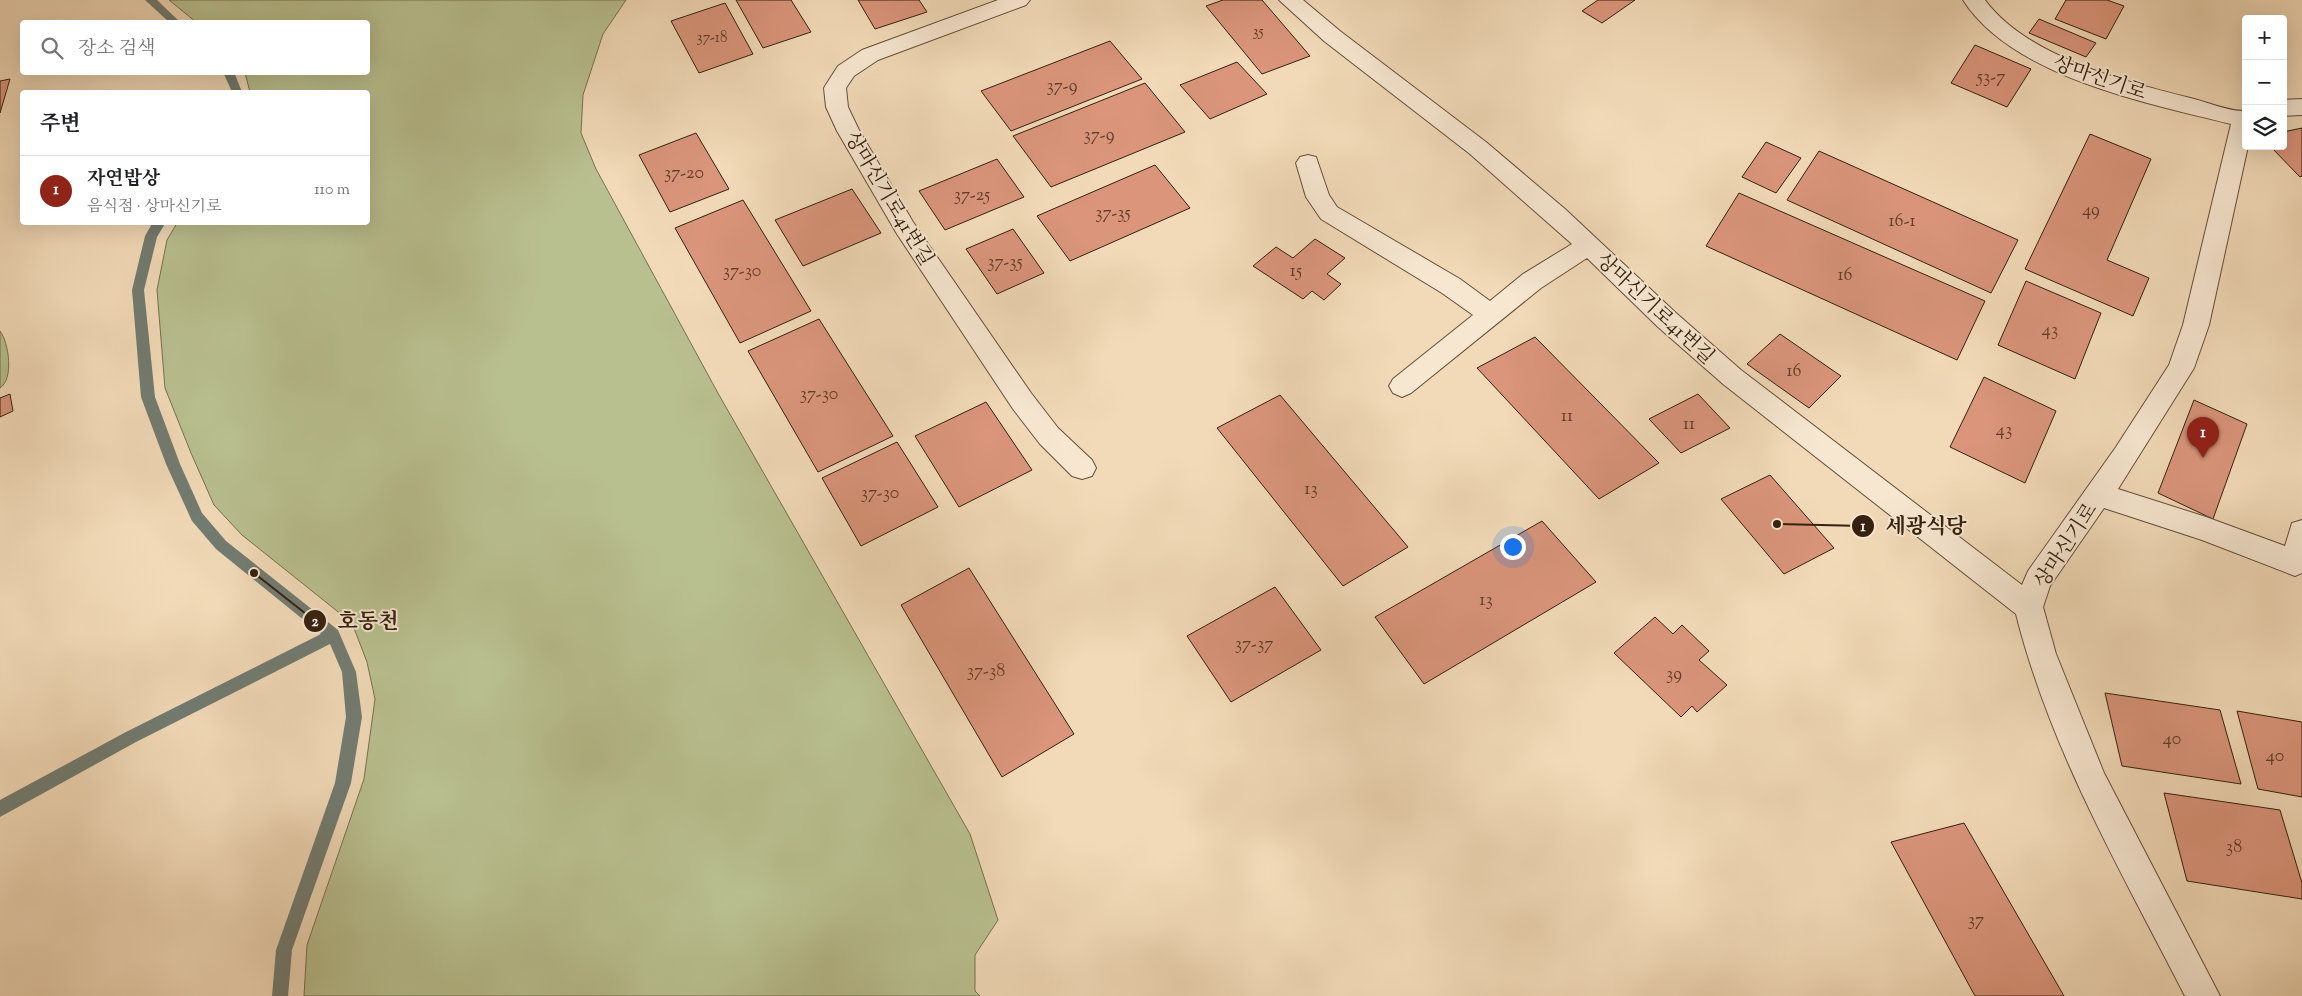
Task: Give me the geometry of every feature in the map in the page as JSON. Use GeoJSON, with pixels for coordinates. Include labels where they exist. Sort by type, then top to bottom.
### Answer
{"type":"FeatureCollection","features":[{"type":"Feature","properties":{"kind":"street","name":"상마신기로41번길"},"geometry":{"type":"LineString","coordinates":[[1019,0],[870,55],[846,71],[835,88],[837,107],[848,131],[911,236],[1022,400],[1049,436],[1082,468]]}},
{"type":"Feature","properties":{"kind":"street","name":"상마신기로41번길"},"geometry":{"type":"LineString","coordinates":[[1290,0],[1332,36],[1478,148],[1588,245],[1667,320],[1732,377],[2029,607]]}},
{"type":"Feature","properties":{"kind":"street","name":"상마신기로"},"geometry":{"type":"LineString","coordinates":[[1974,0],[1988,19],[2016,41],[2040,55],[2114,83],[2242,118]]}},
{"type":"Feature","properties":{"kind":"street"},"geometry":{"type":"LineString","coordinates":[[2287,108],[2302,107]]}},
{"type":"Feature","properties":{"kind":"street","name":"상마신기로"},"geometry":{"type":"LineString","coordinates":[[2203,996],[2092,782],[2041,654],[2029,607],[2038,580],[2097,494],[2126,456],[2181,368],[2196,325],[2242,125]]}},
{"type":"Feature","properties":{"kind":"street"},"geometry":{"type":"LineString","coordinates":[[1308,163],[1318,198],[1329,213],[1451,286],[1490,313]]}},
{"type":"Feature","properties":{"kind":"street"},"geometry":{"type":"LineString","coordinates":[[1402,386],[1532,281],[1588,245]]}},
{"type":"Feature","properties":{"kind":"street"},"geometry":{"type":"LineString","coordinates":[[2097,494],[2206,529],[2298,564],[2302,532]]}},
{"type":"Feature","properties":{"kind":"green space"},"geometry":{"type":"Polygon","coordinates":[[[169,0],[626,0],[603,34],[583,95],[581,133],[596,169],[719,395],[970,834],[998,920],[975,955],[975,991],[980,996],[304,996],[307,945],[364,779],[375,699],[367,662],[352,623],[242,535],[214,505],[165,388],[157,290],[167,240],[176,225],[370,225],[370,90],[249,90],[246,75],[370,75],[370,20],[194,20],[169,0]]]}},
{"type":"Feature","properties":{"kind":"green space"},"geometry":{"type":"Polygon","coordinates":[[[0,331],[8,352],[9,369],[7,377],[0,388],[0,331]]]}},
{"type":"Feature","properties":{"kind":"building"},"geometry":{"type":"Polygon","coordinates":[[[736,0],[791,0],[811,32],[763,48],[736,0]]]}},
{"type":"Feature","properties":{"kind":"building"},"geometry":{"type":"Polygon","coordinates":[[[858,0],[919,0],[927,12],[875,29],[858,0]]]}},
{"type":"Feature","properties":{"kind":"building"},"geometry":{"type":"Polygon","coordinates":[[[1223,0],[1262,0],[1310,56],[1262,74],[1206,6],[1223,0]]]}},
{"type":"Feature","properties":{"kind":"building"},"geometry":{"type":"Polygon","coordinates":[[[1598,0],[1635,0],[1602,23],[1582,11],[1598,0]]]}},
{"type":"Feature","properties":{"kind":"building"},"geometry":{"type":"Polygon","coordinates":[[[2066,0],[2107,0],[2124,6],[2106,39],[2055,19],[2066,0]]]}},
{"type":"Feature","properties":{"kind":"building"},"geometry":{"type":"Polygon","coordinates":[[[725,3],[753,54],[699,73],[671,21],[725,3]]]}},
{"type":"Feature","properties":{"kind":"building"},"geometry":{"type":"Polygon","coordinates":[[[2039,19],[2096,43],[2086,57],[2029,33],[2039,19]]]}},
{"type":"Feature","properties":{"kind":"building"},"geometry":{"type":"Polygon","coordinates":[[[1110,41],[1142,79],[1011,131],[981,91],[1110,41]]]}},
{"type":"Feature","properties":{"kind":"building"},"geometry":{"type":"Polygon","coordinates":[[[1975,45],[2031,69],[2007,107],[1951,83],[1975,45]]]}},
{"type":"Feature","properties":{"kind":"building"},"geometry":{"type":"Polygon","coordinates":[[[1237,62],[1267,94],[1210,119],[1180,85],[1237,62]]]}},
{"type":"Feature","properties":{"kind":"building"},"geometry":{"type":"Polygon","coordinates":[[[10,79],[0,113],[0,81],[10,79]]]}},
{"type":"Feature","properties":{"kind":"building"},"geometry":{"type":"Polygon","coordinates":[[[1145,83],[1185,132],[1051,187],[1013,136],[1145,83]]]}},
{"type":"Feature","properties":{"kind":"building"},"geometry":{"type":"Polygon","coordinates":[[[2302,128],[2302,176],[2300,177],[2274,150],[2287,150],[2287,131],[2302,128]]]}},
{"type":"Feature","properties":{"kind":"building"},"geometry":{"type":"Polygon","coordinates":[[[696,133],[729,189],[670,212],[639,155],[696,133]]]}},
{"type":"Feature","properties":{"kind":"building"},"geometry":{"type":"Polygon","coordinates":[[[2090,134],[2151,159],[2107,260],[2149,278],[2133,316],[2025,269],[2090,134]]]}},
{"type":"Feature","properties":{"kind":"building"},"geometry":{"type":"Polygon","coordinates":[[[1766,142],[1801,158],[1776,193],[1742,177],[1766,142]]]}},
{"type":"Feature","properties":{"kind":"building"},"geometry":{"type":"Polygon","coordinates":[[[1819,151],[2018,240],[1991,293],[1787,200],[1819,151]]]}},
{"type":"Feature","properties":{"kind":"building"},"geometry":{"type":"Polygon","coordinates":[[[997,159],[1024,197],[945,230],[919,191],[997,159]]]}},
{"type":"Feature","properties":{"kind":"building"},"geometry":{"type":"Polygon","coordinates":[[[1155,165],[1190,208],[1070,261],[1037,216],[1155,165]]]}},
{"type":"Feature","properties":{"kind":"building"},"geometry":{"type":"Polygon","coordinates":[[[852,189],[881,233],[803,266],[775,220],[852,189]]]}},
{"type":"Feature","properties":{"kind":"building"},"geometry":{"type":"Polygon","coordinates":[[[1739,193],[1985,301],[1957,360],[1706,246],[1739,193]]]}},
{"type":"Feature","properties":{"kind":"building"},"geometry":{"type":"Polygon","coordinates":[[[743,200],[811,311],[740,343],[675,228],[743,200]]]}},
{"type":"Feature","properties":{"kind":"building"},"geometry":{"type":"Polygon","coordinates":[[[1013,229],[1044,273],[997,294],[966,249],[1013,229]]]}},
{"type":"Feature","properties":{"kind":"building"},"geometry":{"type":"Polygon","coordinates":[[[1315,239],[1345,258],[1327,274],[1341,284],[1324,300],[1312,291],[1303,299],[1253,266],[1276,247],[1293,258],[1315,239]]]}},
{"type":"Feature","properties":{"kind":"building"},"geometry":{"type":"Polygon","coordinates":[[[2026,281],[2101,313],[2075,379],[1998,345],[2026,281]]]}},
{"type":"Feature","properties":{"kind":"building"},"geometry":{"type":"Polygon","coordinates":[[[819,319],[893,436],[818,472],[748,351],[819,319]]]}},
{"type":"Feature","properties":{"kind":"building"},"geometry":{"type":"Polygon","coordinates":[[[1780,334],[1841,376],[1809,408],[1747,364],[1780,334]]]}},
{"type":"Feature","properties":{"kind":"building"},"geometry":{"type":"Polygon","coordinates":[[[1535,337],[1659,463],[1599,499],[1477,368],[1535,337]]]}},
{"type":"Feature","properties":{"kind":"building"},"geometry":{"type":"Polygon","coordinates":[[[1984,377],[2056,411],[2025,483],[1950,447],[1984,377]]]}},
{"type":"Feature","properties":{"kind":"building"},"geometry":{"type":"Polygon","coordinates":[[[10,394],[13,411],[0,417],[0,398],[10,394]]]}},
{"type":"Feature","properties":{"kind":"building"},"geometry":{"type":"Polygon","coordinates":[[[1698,394],[1730,428],[1681,453],[1649,419],[1698,394]]]}},
{"type":"Feature","properties":{"kind":"building"},"geometry":{"type":"Polygon","coordinates":[[[1280,395],[1408,547],[1343,586],[1217,428],[1280,395]]]}},
{"type":"Feature","properties":{"kind":"building"},"geometry":{"type":"Polygon","coordinates":[[[2194,400],[2247,424],[2213,519],[2158,493],[2194,400]]]}},
{"type":"Feature","properties":{"kind":"building"},"geometry":{"type":"Polygon","coordinates":[[[986,402],[1032,470],[959,507],[915,436],[986,402]]]}},
{"type":"Feature","properties":{"kind":"building"},"geometry":{"type":"Polygon","coordinates":[[[897,442],[938,507],[861,546],[822,478],[897,442]]]}},
{"type":"Feature","properties":{"kind":"building"},"geometry":{"type":"Polygon","coordinates":[[[1770,475],[1834,548],[1784,574],[1721,499],[1770,475]]]}},
{"type":"Feature","properties":{"kind":"building"},"geometry":{"type":"Polygon","coordinates":[[[1542,521],[1596,582],[1424,684],[1375,617],[1542,521]]]}},
{"type":"Feature","properties":{"kind":"building"},"geometry":{"type":"Polygon","coordinates":[[[969,568],[1074,734],[1002,777],[901,605],[969,568]]]}},
{"type":"Feature","properties":{"kind":"building"},"geometry":{"type":"Polygon","coordinates":[[[1275,587],[1321,650],[1231,702],[1187,636],[1275,587]]]}},
{"type":"Feature","properties":{"kind":"building"},"geometry":{"type":"Polygon","coordinates":[[[1655,617],[1673,634],[1682,625],[1709,651],[1699,660],[1727,685],[1697,712],[1692,706],[1681,717],[1614,653],[1655,617]]]}},
{"type":"Feature","properties":{"kind":"building"},"geometry":{"type":"Polygon","coordinates":[[[2105,693],[2220,710],[2241,784],[2122,766],[2105,693]]]}},
{"type":"Feature","properties":{"kind":"building"},"geometry":{"type":"Polygon","coordinates":[[[2237,711],[2302,722],[2302,797],[2258,789],[2237,711]]]}},
{"type":"Feature","properties":{"kind":"building"},"geometry":{"type":"Polygon","coordinates":[[[2164,793],[2280,810],[2302,883],[2302,899],[2187,881],[2164,793]]]}},
{"type":"Feature","properties":{"kind":"building"},"geometry":{"type":"Polygon","coordinates":[[[1964,823],[2064,996],[1975,996],[1891,842],[1964,823]]]}},
{"type":"Feature","properties":{"kind":"waterway"},"geometry":{"type":"LineString","coordinates":[[150,0],[173,20]]}},
{"type":"Feature","properties":{"kind":"waterway"},"geometry":{"type":"LineString","coordinates":[[229,75],[236,90]]}},
{"type":"Feature","properties":{"kind":"waterway"},"geometry":{"type":"LineString","coordinates":[[158,225],[151,236],[138,290],[148,397],[173,464],[197,517],[221,545],[333,635]]}},
{"type":"Feature","properties":{"kind":"waterway"},"geometry":{"type":"LineString","coordinates":[[0,809],[131,737],[333,635]]}},
{"type":"Feature","properties":{"kind":"waterway"},"geometry":{"type":"LineString","coordinates":[[280,996],[284,950],[343,783],[354,717],[349,672],[333,635]]}},
{"type":"Feature","properties":{"kind":"place","name":"자연밥상"},"geometry":{"type":"Point","coordinates":[2203,458]}},
{"type":"Feature","properties":{"kind":"place","name":"세광식당"},"geometry":{"type":"Point","coordinates":[1777,524]}},
{"type":"Feature","properties":{"kind":"place","name":"호동천"},"geometry":{"type":"Point","coordinates":[254,573]}}]}
